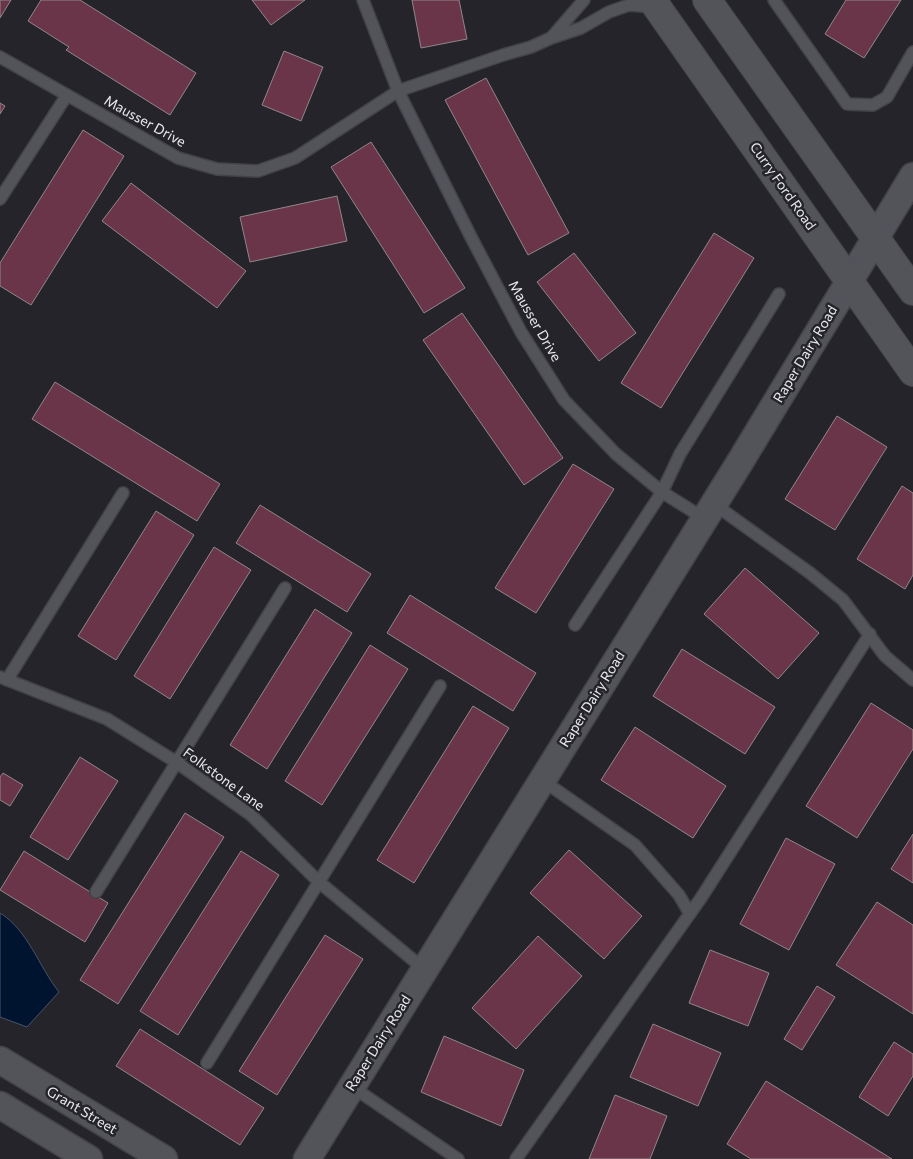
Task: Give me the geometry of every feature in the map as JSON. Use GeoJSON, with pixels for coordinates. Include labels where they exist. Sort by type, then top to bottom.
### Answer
{"type":"FeatureCollection","features":[{"type":"Feature","properties":{"kind":"main road"},"geometry":{"type":"LineString","coordinates":[[707,0],[913,291]]}},
{"type":"Feature","properties":{"kind":"main road","name":"Curry Ford Road"},"geometry":{"type":"LineString","coordinates":[[654,4],[913,372]]}},
{"type":"Feature","properties":{"kind":"street","name":"Raper Dairy Road"},"geometry":{"type":"LineString","coordinates":[[307,1159],[709,512],[913,176]]}},
{"type":"Feature","properties":{"kind":"street","name":"Grant Street"},"geometry":{"type":"LineString","coordinates":[[0,1060],[164,1159]]}},
{"type":"Feature","properties":{"kind":"street"},"geometry":{"type":"LineString","coordinates":[[0,1105],[89,1159]]}},
{"type":"Feature","properties":{"kind":"lane","name":"Mausser Drive"},"geometry":{"type":"LineString","coordinates":[[363,0],[398,91],[472,239],[521,332],[564,400],[616,454],[662,492],[709,512],[810,572],[843,600],[885,656],[913,680]]}},
{"type":"Feature","properties":{"kind":"lane","name":"Mausser Drive"},"geometry":{"type":"LineString","coordinates":[[551,38],[584,0]]}},
{"type":"Feature","properties":{"kind":"lane"},"geometry":{"type":"LineString","coordinates":[[774,0],[847,104],[873,105],[887,97],[913,52]]}},
{"type":"Feature","properties":{"kind":"lane","name":"Mausser Drive"},"geometry":{"type":"LineString","coordinates":[[0,57],[178,158],[218,169],[258,172],[295,158],[398,91],[503,54],[532,47],[551,38],[581,28],[609,12],[629,5],[654,4]]}},
{"type":"Feature","properties":{"kind":"lane"},"geometry":{"type":"LineString","coordinates":[[0,199],[67,95]]}},
{"type":"Feature","properties":{"kind":"lane"},"geometry":{"type":"LineString","coordinates":[[575,625],[662,492],[680,454],[779,294]]}},
{"type":"Feature","properties":{"kind":"lane"},"geometry":{"type":"LineString","coordinates":[[4,679],[123,493]]}},
{"type":"Feature","properties":{"kind":"lane"},"geometry":{"type":"LineString","coordinates":[[96,892],[285,588]]}},
{"type":"Feature","properties":{"kind":"lane"},"geometry":{"type":"LineString","coordinates":[[516,1159],[690,914],[870,634]]}},
{"type":"Feature","properties":{"kind":"lane","name":"Folkstone Lane"},"geometry":{"type":"LineString","coordinates":[[4,679],[107,718],[176,762],[251,815],[319,882],[424,969]]}},
{"type":"Feature","properties":{"kind":"lane"},"geometry":{"type":"LineString","coordinates":[[206,1063],[440,686]]}},
{"type":"Feature","properties":{"kind":"lane"},"geometry":{"type":"LineString","coordinates":[[542,780],[635,845],[679,895],[690,914]]}},
{"type":"Feature","properties":{"kind":"lane"},"geometry":{"type":"LineString","coordinates":[[351,1086],[458,1159]]}},
{"type":"Feature","properties":{"kind":"water"},"geometry":{"type":"Polygon","coordinates":[[[0,913],[10,920],[26,939],[59,992],[27,1027],[0,1017],[0,913]]]}},
{"type":"Feature","properties":{"kind":"building"},"geometry":{"type":"Polygon","coordinates":[[[0,0],[11,0],[0,18],[0,0]]]}},
{"type":"Feature","properties":{"kind":"building"},"geometry":{"type":"Polygon","coordinates":[[[41,0],[80,0],[196,73],[170,115],[66,50],[69,47],[28,21],[41,0]]]}},
{"type":"Feature","properties":{"kind":"building"},"geometry":{"type":"Polygon","coordinates":[[[252,0],[305,0],[271,25],[252,0]]]}},
{"type":"Feature","properties":{"kind":"building"},"geometry":{"type":"Polygon","coordinates":[[[412,0],[459,0],[467,39],[421,48],[412,0]]]}},
{"type":"Feature","properties":{"kind":"building"},"geometry":{"type":"Polygon","coordinates":[[[846,0],[901,0],[864,58],[825,34],[846,0]]]}},
{"type":"Feature","properties":{"kind":"building"},"geometry":{"type":"Polygon","coordinates":[[[284,51],[323,67],[301,121],[262,105],[284,51]]]}},
{"type":"Feature","properties":{"kind":"building"},"geometry":{"type":"Polygon","coordinates":[[[486,78],[569,233],[528,255],[445,100],[486,78]]]}},
{"type":"Feature","properties":{"kind":"building"},"geometry":{"type":"Polygon","coordinates":[[[0,103],[5,106],[0,114],[0,103]]]}},
{"type":"Feature","properties":{"kind":"building"},"geometry":{"type":"Polygon","coordinates":[[[83,130],[124,156],[31,305],[0,286],[0,263],[83,130]]]}},
{"type":"Feature","properties":{"kind":"building"},"geometry":{"type":"Polygon","coordinates":[[[371,142],[465,288],[424,313],[331,167],[371,142]]]}},
{"type":"Feature","properties":{"kind":"building"},"geometry":{"type":"Polygon","coordinates":[[[131,183],[246,271],[217,308],[102,221],[131,183]]]}},
{"type":"Feature","properties":{"kind":"building"},"geometry":{"type":"Polygon","coordinates":[[[337,196],[347,241],[250,262],[240,217],[337,196]]]}},
{"type":"Feature","properties":{"kind":"building"},"geometry":{"type":"Polygon","coordinates":[[[714,233],[754,258],[661,408],[621,383],[714,233]]]}},
{"type":"Feature","properties":{"kind":"building"},"geometry":{"type":"Polygon","coordinates":[[[574,253],[636,333],[599,361],[537,282],[574,253]]]}},
{"type":"Feature","properties":{"kind":"building"},"geometry":{"type":"Polygon","coordinates":[[[462,313],[563,458],[524,485],[423,340],[462,313]]]}},
{"type":"Feature","properties":{"kind":"building"},"geometry":{"type":"Polygon","coordinates":[[[55,382],[220,484],[197,521],[32,419],[55,382]]]}},
{"type":"Feature","properties":{"kind":"building"},"geometry":{"type":"Polygon","coordinates":[[[837,416],[887,447],[835,530],[785,499],[837,416]]]}},
{"type":"Feature","properties":{"kind":"building"},"geometry":{"type":"Polygon","coordinates":[[[573,464],[614,489],[536,613],[495,588],[573,464]]]}},
{"type":"Feature","properties":{"kind":"building"},"geometry":{"type":"Polygon","coordinates":[[[902,486],[913,493],[913,575],[905,589],[857,559],[902,486]]]}},
{"type":"Feature","properties":{"kind":"building"},"geometry":{"type":"Polygon","coordinates":[[[260,505],[371,574],[347,612],[236,543],[260,505]]]}},
{"type":"Feature","properties":{"kind":"building"},"geometry":{"type":"Polygon","coordinates":[[[156,511],[194,535],[116,660],[78,636],[156,511]]]}},
{"type":"Feature","properties":{"kind":"building"},"geometry":{"type":"Polygon","coordinates":[[[214,547],[251,570],[170,699],[134,676],[214,547]]]}},
{"type":"Feature","properties":{"kind":"building"},"geometry":{"type":"Polygon","coordinates":[[[745,568],[819,633],[778,679],[704,614],[745,568]]]}},
{"type":"Feature","properties":{"kind":"building"},"geometry":{"type":"Polygon","coordinates":[[[410,595],[536,673],[513,711],[387,633],[410,595]]]}},
{"type":"Feature","properties":{"kind":"building"},"geometry":{"type":"Polygon","coordinates":[[[315,609],[352,633],[267,769],[230,745],[315,609]]]}},
{"type":"Feature","properties":{"kind":"building"},"geometry":{"type":"Polygon","coordinates":[[[370,645],[408,669],[322,805],[285,781],[370,645]]]}},
{"type":"Feature","properties":{"kind":"building"},"geometry":{"type":"Polygon","coordinates":[[[682,649],[775,707],[745,754],[653,696],[682,649]]]}},
{"type":"Feature","properties":{"kind":"building"},"geometry":{"type":"Polygon","coordinates":[[[871,703],[913,730],[913,749],[857,838],[806,806],[871,703]]]}},
{"type":"Feature","properties":{"kind":"building"},"geometry":{"type":"Polygon","coordinates":[[[473,706],[509,728],[414,883],[377,860],[473,706]]]}},
{"type":"Feature","properties":{"kind":"building"},"geometry":{"type":"Polygon","coordinates":[[[635,727],[726,786],[693,838],[601,780],[635,727]]]}},
{"type":"Feature","properties":{"kind":"building"},"geometry":{"type":"Polygon","coordinates":[[[80,757],[118,781],[68,860],[30,837],[80,757]]]}},
{"type":"Feature","properties":{"kind":"building"},"geometry":{"type":"Polygon","coordinates":[[[3,773],[23,785],[10,806],[0,800],[0,777],[3,773]]]}},
{"type":"Feature","properties":{"kind":"building"},"geometry":{"type":"Polygon","coordinates":[[[185,813],[224,837],[118,1004],[80,980],[185,813]]]}},
{"type":"Feature","properties":{"kind":"building"},"geometry":{"type":"Polygon","coordinates":[[[913,834],[913,883],[891,869],[913,834]]]}},
{"type":"Feature","properties":{"kind":"building"},"geometry":{"type":"Polygon","coordinates":[[[786,838],[835,864],[789,950],[740,924],[786,838]]]}},
{"type":"Feature","properties":{"kind":"building"},"geometry":{"type":"Polygon","coordinates":[[[569,850],[642,916],[604,959],[530,893],[569,850]]]}},
{"type":"Feature","properties":{"kind":"building"},"geometry":{"type":"Polygon","coordinates":[[[24,851],[108,903],[85,942],[0,890],[24,851]]]}},
{"type":"Feature","properties":{"kind":"building"},"geometry":{"type":"Polygon","coordinates":[[[241,851],[279,875],[178,1035],[140,1011],[241,851]]]}},
{"type":"Feature","properties":{"kind":"building"},"geometry":{"type":"Polygon","coordinates":[[[877,902],[913,925],[913,1014],[836,965],[877,902]]]}},
{"type":"Feature","properties":{"kind":"building"},"geometry":{"type":"Polygon","coordinates":[[[325,935],[363,959],[277,1095],[239,1071],[325,935]]]}},
{"type":"Feature","properties":{"kind":"building"},"geometry":{"type":"Polygon","coordinates":[[[538,936],[582,976],[516,1049],[472,1008],[538,936]]]}},
{"type":"Feature","properties":{"kind":"building"},"geometry":{"type":"Polygon","coordinates":[[[710,950],[769,973],[748,1026],[689,1003],[710,950]]]}},
{"type":"Feature","properties":{"kind":"building"},"geometry":{"type":"Polygon","coordinates":[[[817,986],[835,997],[802,1050],[784,1039],[817,986]]]}},
{"type":"Feature","properties":{"kind":"building"},"geometry":{"type":"Polygon","coordinates":[[[653,1024],[721,1053],[698,1106],[630,1077],[653,1024]]]}},
{"type":"Feature","properties":{"kind":"building"},"geometry":{"type":"Polygon","coordinates":[[[140,1029],[264,1108],[240,1145],[116,1066],[140,1029]]]}},
{"type":"Feature","properties":{"kind":"building"},"geometry":{"type":"Polygon","coordinates":[[[444,1036],[524,1070],[501,1126],[421,1092],[444,1036]]]}},
{"type":"Feature","properties":{"kind":"building"},"geometry":{"type":"Polygon","coordinates":[[[894,1042],[913,1054],[913,1076],[888,1116],[859,1097],[894,1042]]]}},
{"type":"Feature","properties":{"kind":"building"},"geometry":{"type":"Polygon","coordinates":[[[766,1081],[892,1159],[751,1159],[727,1144],[766,1081]]]}},
{"type":"Feature","properties":{"kind":"building"},"geometry":{"type":"Polygon","coordinates":[[[615,1095],[667,1116],[650,1159],[589,1159],[615,1095]]]}}]}
